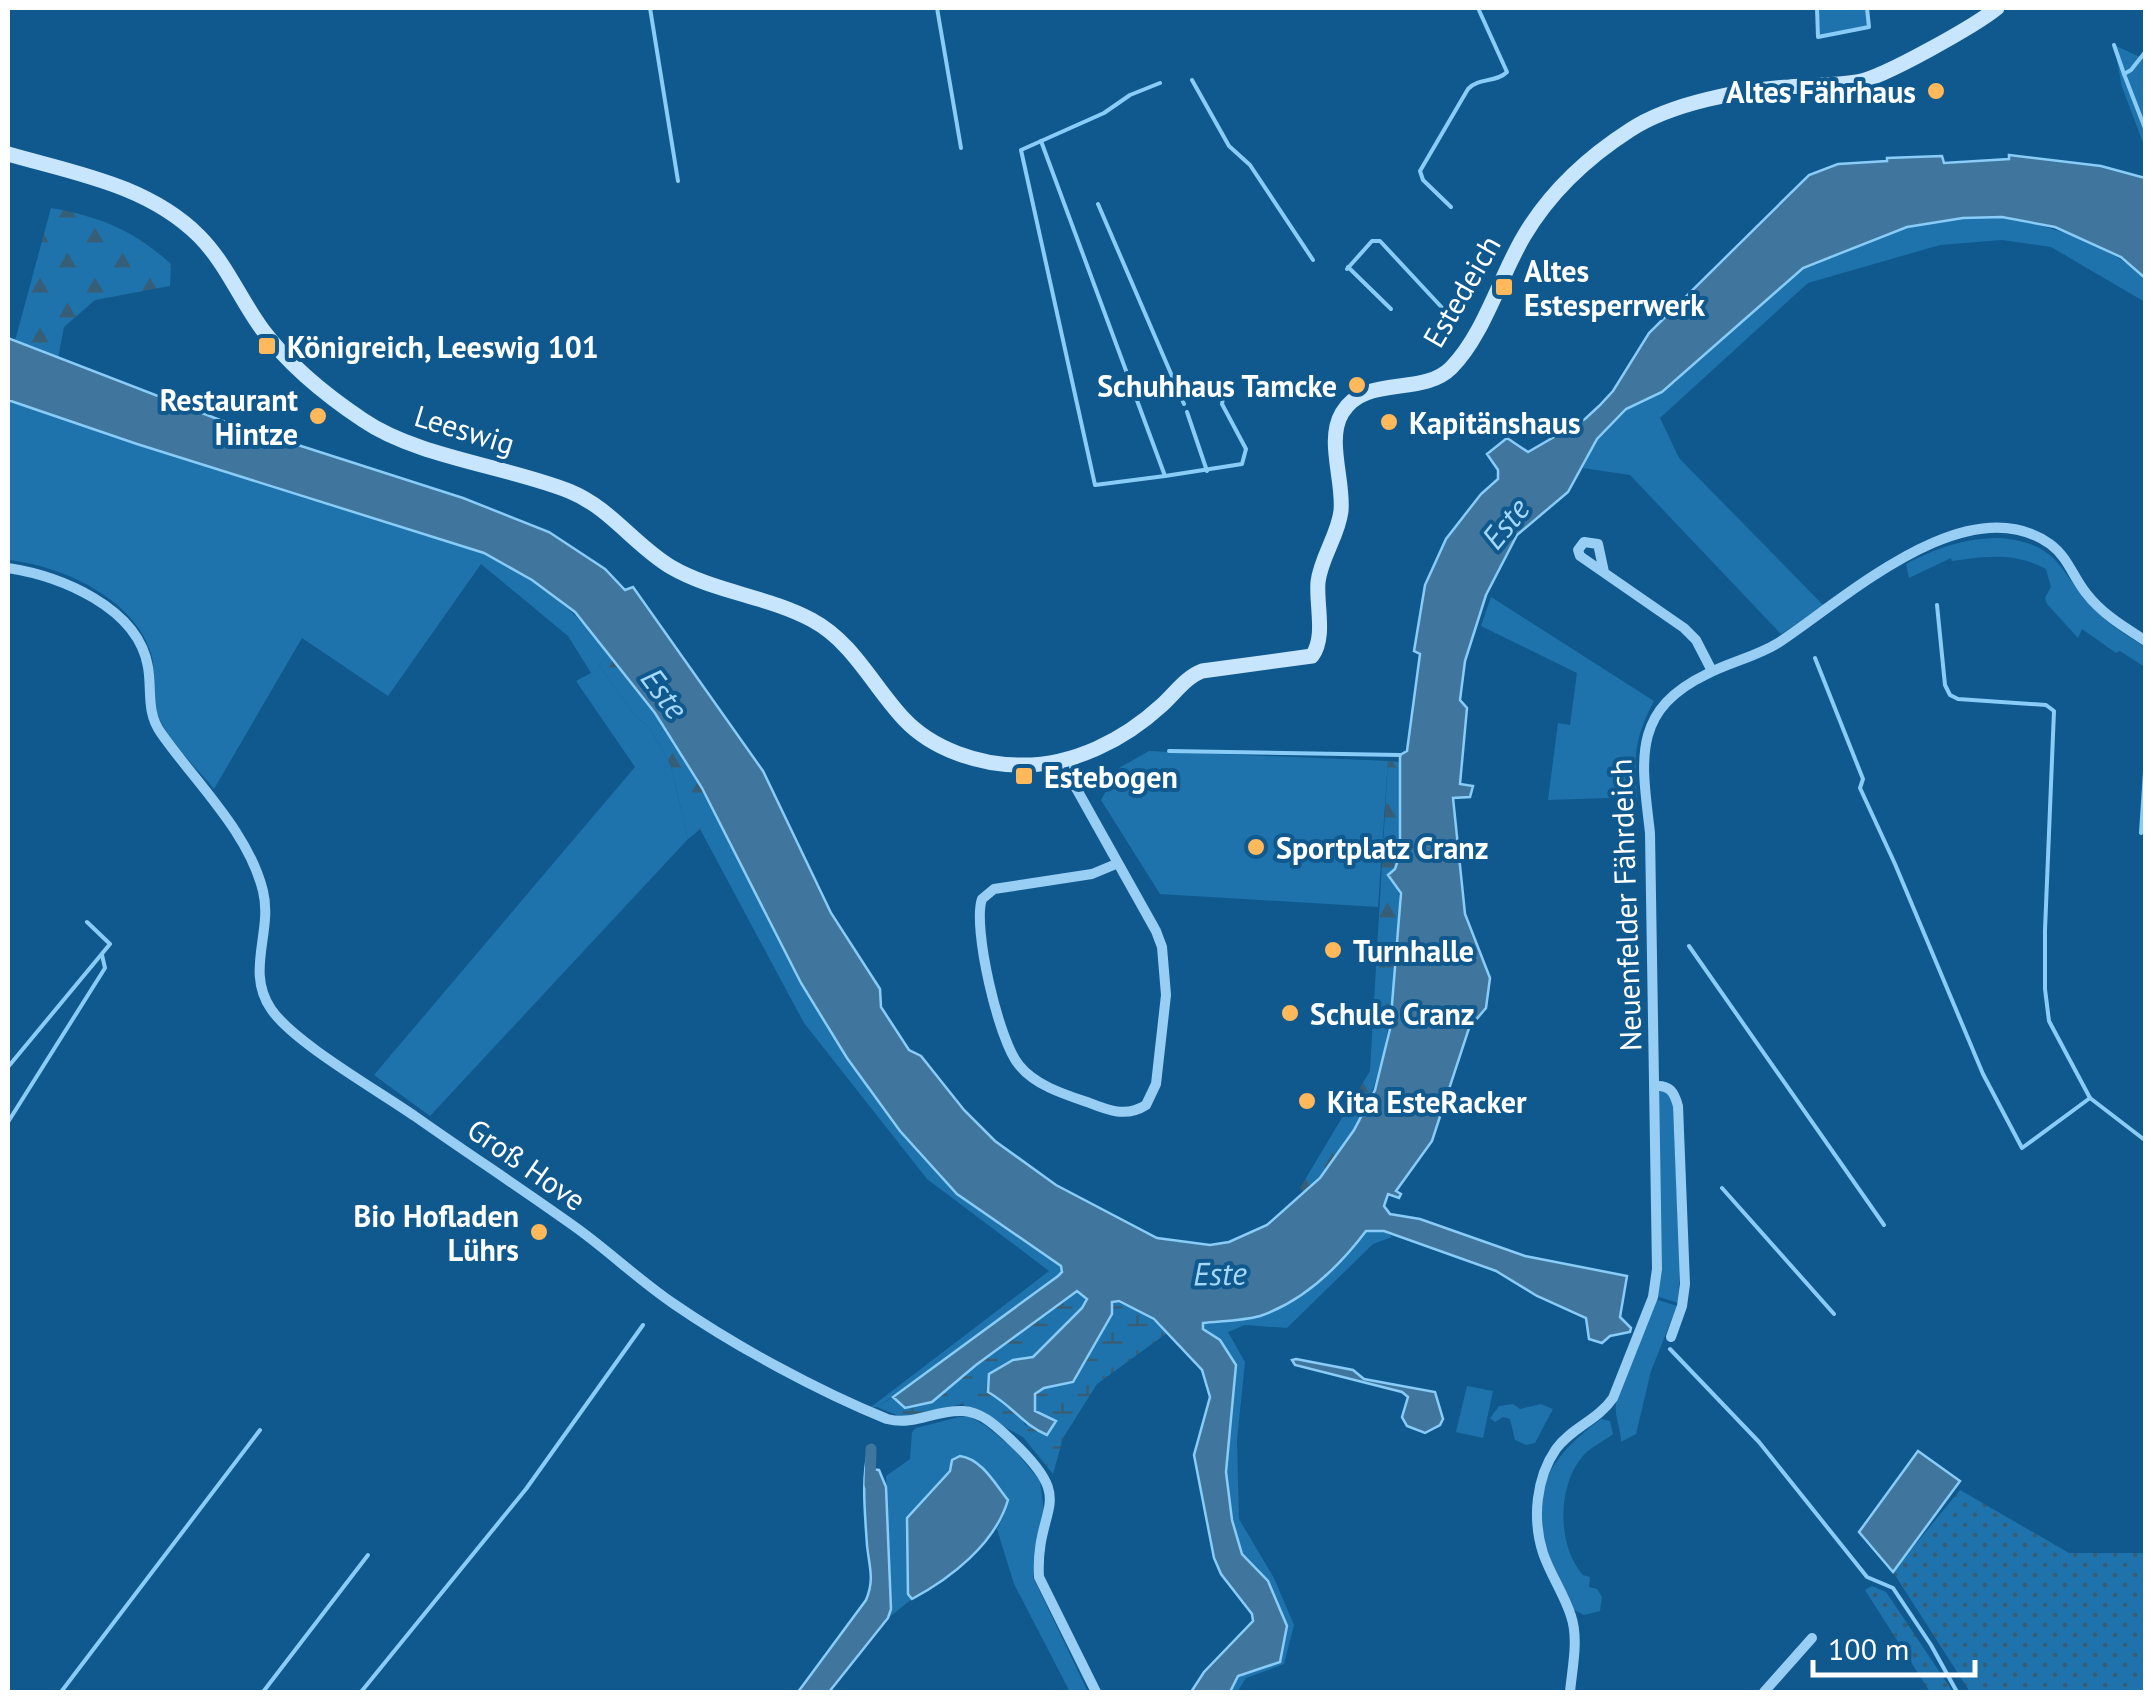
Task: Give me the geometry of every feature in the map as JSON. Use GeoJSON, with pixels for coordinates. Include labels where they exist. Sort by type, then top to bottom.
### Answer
{"type":"FeatureCollection","features":[{"type":"Feature","properties":{"kind":"street","name":"Estedeich"},"geometry":{"type":"LineString","coordinates":[[926,738],[977,760],[1016,765],[1064,759],[1126,734],[1194,674],[1209,669],[1303,660],[1316,651],[1318,580],[1341,510],[1336,434],[1342,414],[1364,394],[1432,379],[1450,368],[1480,324],[1524,236],[1549,199],[1574,172],[1630,130],[1657,116],[1748,91],[1872,79],[1997,8]]}},
{"type":"Feature","properties":{"kind":"street","name":"Leeswig"},"geometry":{"type":"LineString","coordinates":[[8,154],[103,181],[154,201],[214,253],[273,342],[358,417],[393,436],[572,492],[612,516],[652,554],[682,573],[814,621],[847,648],[904,720],[926,738]]}},
{"type":"Feature","properties":{"kind":"street","name":"Neuenfelder Fährdeich"},"geometry":{"type":"LineString","coordinates":[[1570,1692],[1572,1619],[1543,1552],[1537,1525],[1538,1496],[1557,1448],[1606,1409],[1613,1398],[1652,1296],[1656,1270],[1650,834],[1642,762],[1646,738],[1667,701],[1687,684],[1754,657],[1916,548],[1943,538],[1986,530],[2021,532],[2050,544],[2065,558],[2098,607],[2146,641]]}},
{"type":"Feature","properties":{"kind":"street","name":"Groß Hove"},"geometry":{"type":"LineString","coordinates":[[8,568],[86,594],[110,610],[136,638],[148,666],[154,723],[214,798],[260,881],[266,912],[258,978],[277,1017],[355,1076],[578,1229],[670,1302],[745,1347],[887,1418],[913,1422],[963,1411],[983,1417],[998,1428],[1037,1466],[1048,1484],[1051,1508],[1039,1577],[1096,1692]]}},
{"type":"Feature","properties":{"kind":"street"},"geometry":{"type":"LineString","coordinates":[[1604,572],[1684,628],[1696,640],[1712,671]]}},
{"type":"Feature","properties":{"kind":"street"},"geometry":{"type":"LineString","coordinates":[[1064,759],[1116,864],[1156,931],[1167,983],[1156,1084],[1146,1105],[1128,1112],[1110,1111],[1052,1089],[1018,1064],[1002,1032],[979,922],[982,900],[994,889],[1092,874],[1116,864]]}},
{"type":"Feature","properties":{"kind":"street","name":"Neuenfelder Fährdeich"},"geometry":{"type":"LineString","coordinates":[[1655,1086],[1674,1092],[1678,1106],[1685,1284],[1671,1337]]}},
{"type":"Feature","properties":{"kind":"street"},"geometry":{"type":"LineString","coordinates":[[1764,1692],[1812,1638]]}},
{"type":"Feature","properties":{"kind":"green space"},"geometry":{"type":"Polygon","coordinates":[[[1817,8],[1867,8],[1869,27],[1818,37],[1817,8]]]}},
{"type":"Feature","properties":{"kind":"green space"},"geometry":{"type":"Polygon","coordinates":[[[2114,45],[2140,57],[2145,51],[2145,148],[2122,87],[2114,45]]]}},
{"type":"Feature","properties":{"kind":"green space"},"geometry":{"type":"Polygon","coordinates":[[[51,208],[116,227],[171,264],[170,286],[95,300],[64,327],[58,358],[15,341],[51,208]]]}},
{"type":"Feature","properties":{"kind":"green space"},"geometry":{"type":"Polygon","coordinates":[[[2002,217],[2060,231],[2113,255],[2145,278],[2145,302],[2051,247],[2002,240],[1940,245],[1808,283],[1660,418],[1679,458],[1824,606],[1781,634],[1630,475],[1583,468],[1597,439],[1626,409],[1662,392],[1803,267],[1907,227],[1963,218],[2002,217]]]}},
{"type":"Feature","properties":{"kind":"green space"},"geometry":{"type":"Polygon","coordinates":[[[8,400],[484,553],[552,596],[609,653],[599,665],[636,717],[650,728],[671,766],[688,839],[430,1116],[374,1075],[635,767],[576,681],[591,673],[568,636],[481,564],[388,696],[302,638],[214,789],[175,744],[158,715],[151,653],[129,616],[72,577],[8,560],[8,400]]]}},
{"type":"Feature","properties":{"kind":"green space"},"geometry":{"type":"Polygon","coordinates":[[[2000,538],[2036,547],[2057,562],[2100,615],[2145,647],[2145,667],[2082,629],[2078,638],[2047,604],[2045,598],[2051,587],[2046,569],[2034,564],[2000,557],[1952,561],[1951,558],[1909,578],[1906,564],[1928,553],[1963,542],[2000,538]]]}},
{"type":"Feature","properties":{"kind":"green space"},"geometry":{"type":"Polygon","coordinates":[[[1491,597],[1654,701],[1637,748],[1637,797],[1548,800],[1558,723],[1570,725],[1577,673],[1481,626],[1491,597]]]}},
{"type":"Feature","properties":{"kind":"green space"},"geometry":{"type":"Polygon","coordinates":[[[609,653],[655,713],[717,816],[688,839],[671,766],[650,728],[636,717],[599,665],[609,653]]]}},
{"type":"Feature","properties":{"kind":"green space","name":"Sportplatz Cranz"},"geometry":{"type":"Polygon","coordinates":[[[1149,751],[1388,761],[1378,907],[1160,894],[1101,800],[1119,768],[1149,751]]]}},
{"type":"Feature","properties":{"kind":"green space"},"geometry":{"type":"Polygon","coordinates":[[[1388,761],[1400,762],[1400,854],[1399,915],[1388,1029],[1369,1099],[1354,1132],[1304,1192],[1300,1188],[1370,1071],[1388,761]]]}},
{"type":"Feature","properties":{"kind":"green space"},"geometry":{"type":"Polygon","coordinates":[[[717,816],[750,879],[1061,1266],[1058,1276],[949,1359],[877,1407],[871,1407],[1049,1271],[927,1179],[804,1023],[700,829],[717,816]]]}},
{"type":"Feature","properties":{"kind":"green space"},"geometry":{"type":"Polygon","coordinates":[[[1661,1091],[1667,1093],[1673,1106],[1678,1303],[1656,1296],[1657,1095],[1661,1091]]]}},
{"type":"Feature","properties":{"kind":"green space"},"geometry":{"type":"Polygon","coordinates":[[[1366,1231],[1385,1231],[1392,1237],[1373,1244],[1287,1328],[1245,1325],[1228,1332],[1245,1362],[1237,1440],[1239,1519],[1274,1578],[1294,1625],[1284,1664],[1246,1678],[1237,1692],[1230,1692],[1238,1676],[1280,1662],[1268,1581],[1242,1554],[1232,1521],[1226,1472],[1228,1437],[1203,1322],[1253,1318],[1291,1302],[1332,1270],[1366,1231]]]}},
{"type":"Feature","properties":{"kind":"green space"},"geometry":{"type":"Polygon","coordinates":[[[1077,1291],[1087,1299],[1082,1309],[1033,1357],[1013,1360],[988,1392],[1014,1407],[1026,1426],[1035,1411],[1035,1394],[1044,1388],[1073,1382],[1112,1302],[1142,1312],[1167,1333],[1097,1384],[1063,1438],[1053,1474],[1023,1437],[962,1404],[902,1417],[877,1407],[893,1397],[906,1408],[932,1402],[1077,1291]]]}},
{"type":"Feature","properties":{"kind":"green space"},"geometry":{"type":"Polygon","coordinates":[[[1655,1299],[1677,1306],[1651,1371],[1636,1434],[1621,1442],[1616,1403],[1655,1299]]]}},
{"type":"Feature","properties":{"kind":"green space"},"geometry":{"type":"Polygon","coordinates":[[[1467,1386],[1493,1391],[1483,1438],[1456,1432],[1467,1386]]]}},
{"type":"Feature","properties":{"kind":"green space"},"geometry":{"type":"Polygon","coordinates":[[[1513,1404],[1520,1409],[1541,1404],[1553,1409],[1535,1443],[1526,1445],[1515,1440],[1510,1419],[1503,1417],[1495,1422],[1490,1418],[1499,1406],[1513,1404]]]}},
{"type":"Feature","properties":{"kind":"green space"},"geometry":{"type":"Polygon","coordinates":[[[970,1417],[986,1426],[1013,1448],[1040,1481],[1044,1512],[1033,1577],[1088,1692],[1070,1692],[1014,1584],[997,1529],[1004,1515],[952,1460],[950,1471],[907,1518],[908,1594],[912,1599],[888,1618],[891,1609],[886,1476],[910,1459],[912,1432],[916,1428],[970,1417]]]}},
{"type":"Feature","properties":{"kind":"green space"},"geometry":{"type":"Polygon","coordinates":[[[1601,1419],[1610,1421],[1613,1434],[1582,1457],[1564,1500],[1568,1549],[1583,1575],[1590,1577],[1589,1587],[1597,1589],[1602,1597],[1600,1611],[1584,1615],[1574,1610],[1551,1560],[1541,1510],[1548,1476],[1557,1461],[1601,1419]]]}},
{"type":"Feature","properties":{"kind":"green space"},"geometry":{"type":"Polygon","coordinates":[[[1960,1490],[2069,1553],[2145,1553],[2145,1692],[1970,1692],[1893,1572],[1960,1490]]]}},
{"type":"Feature","properties":{"kind":"green space"},"geometry":{"type":"Polygon","coordinates":[[[1872,1586],[1886,1592],[1953,1692],[1930,1692],[1865,1590],[1872,1586]]]}},
{"type":"Feature","properties":{"kind":"water","name":"Este"},"geometry":{"type":"Polygon","coordinates":[[[2009,155],[2101,166],[2145,178],[2145,278],[2121,257],[2055,227],[2002,217],[1963,218],[1907,227],[1803,268],[1662,392],[1626,409],[1597,439],[1568,492],[1517,535],[1486,595],[1465,661],[1460,700],[1467,708],[1460,784],[1473,786],[1470,797],[1453,798],[1465,914],[1490,978],[1486,1008],[1469,1028],[1432,1141],[1396,1191],[1401,1194],[1399,1198],[1388,1194],[1384,1206],[1390,1214],[1420,1219],[1525,1256],[1627,1276],[1620,1317],[1631,1328],[1630,1332],[1610,1336],[1602,1343],[1589,1339],[1586,1318],[1537,1296],[1496,1271],[1384,1231],[1366,1231],[1319,1282],[1276,1310],[1253,1318],[1203,1323],[1203,1329],[1220,1340],[1236,1365],[1226,1472],[1232,1520],[1242,1554],[1268,1581],[1287,1626],[1280,1662],[1238,1676],[1230,1692],[1191,1692],[1204,1672],[1253,1621],[1214,1558],[1194,1455],[1210,1397],[1202,1370],[1154,1319],[1119,1301],[1112,1302],[1112,1314],[1073,1382],[1044,1388],[1035,1394],[1035,1411],[1056,1421],[1047,1435],[1038,1431],[988,1392],[989,1374],[1013,1360],[1033,1357],[1082,1308],[1087,1299],[1077,1291],[932,1402],[905,1408],[893,1397],[1058,1276],[1061,1266],[957,1194],[900,1131],[847,1058],[801,983],[702,788],[655,713],[575,612],[532,580],[484,553],[8,400],[8,338],[220,420],[463,498],[549,532],[605,569],[625,590],[633,587],[763,771],[831,913],[880,989],[881,1007],[909,1050],[921,1056],[964,1110],[995,1141],[1056,1185],[1157,1238],[1210,1245],[1229,1242],[1267,1225],[1320,1178],[1354,1130],[1375,1090],[1390,1029],[1401,893],[1388,875],[1395,869],[1400,854],[1400,755],[1407,751],[1420,654],[1414,651],[1425,585],[1446,539],[1481,494],[1498,479],[1498,470],[1487,454],[1507,438],[1528,452],[1585,419],[1613,391],[1649,333],[1809,175],[1838,164],[1887,158],[1942,156],[1944,163],[2009,159],[2009,155]]]}},
{"type":"Feature","properties":{"kind":"water"},"geometry":{"type":"Polygon","coordinates":[[[1292,1360],[1353,1370],[1364,1379],[1435,1392],[1443,1419],[1425,1433],[1407,1426],[1402,1417],[1408,1397],[1402,1392],[1295,1365],[1292,1360]]]}},
{"type":"Feature","properties":{"kind":"water"},"geometry":{"type":"Polygon","coordinates":[[[869,1448],[869,1469],[879,1470],[886,1487],[891,1609],[829,1692],[798,1692],[869,1592],[871,1572],[864,1496],[869,1448]]]}},
{"type":"Feature","properties":{"kind":"water"},"geometry":{"type":"Polygon","coordinates":[[[1918,1451],[1960,1481],[1893,1572],[1859,1532],[1918,1451]]]}},
{"type":"Feature","properties":{"kind":"water"},"geometry":{"type":"Polygon","coordinates":[[[960,1456],[981,1467],[1008,1500],[993,1531],[970,1558],[912,1599],[908,1594],[907,1518],[950,1471],[952,1460],[960,1456]]]}},
{"type":"Feature","properties":{"kind":"waterway"},"geometry":{"type":"LineString","coordinates":[[650,8],[678,181]]}},
{"type":"Feature","properties":{"kind":"waterway"},"geometry":{"type":"LineString","coordinates":[[937,8],[961,148]]}},
{"type":"Feature","properties":{"kind":"waterway"},"geometry":{"type":"LineString","coordinates":[[1451,207],[1423,180],[1420,171],[1468,89],[1507,72],[1478,8]]}},
{"type":"Feature","properties":{"kind":"waterway"},"geometry":{"type":"LineString","coordinates":[[1817,8],[1818,37],[1869,27],[1867,8]]}},
{"type":"Feature","properties":{"kind":"waterway"},"geometry":{"type":"LineString","coordinates":[[2114,45],[2124,74]]}},
{"type":"Feature","properties":{"kind":"waterway"},"geometry":{"type":"LineString","coordinates":[[2146,51],[2124,74],[2146,131]]}},
{"type":"Feature","properties":{"kind":"waterway"},"geometry":{"type":"LineString","coordinates":[[1192,80],[1229,146],[1250,165],[1313,260]]}},
{"type":"Feature","properties":{"kind":"waterway"},"geometry":{"type":"LineString","coordinates":[[1160,83],[1021,150],[1095,485],[1165,476]]}},
{"type":"Feature","properties":{"kind":"waterway"},"geometry":{"type":"LineString","coordinates":[[1041,141],[1165,476],[1242,464],[1246,449],[1222,404],[1225,387]]}},
{"type":"Feature","properties":{"kind":"waterway"},"geometry":{"type":"LineString","coordinates":[[1098,204],[1184,404]]}},
{"type":"Feature","properties":{"kind":"waterway"},"geometry":{"type":"LineString","coordinates":[[1347,269],[1372,241],[1380,241],[1447,313]]}},
{"type":"Feature","properties":{"kind":"waterway"},"geometry":{"type":"LineString","coordinates":[[1348,267],[1391,309]]}},
{"type":"Feature","properties":{"kind":"waterway"},"geometry":{"type":"LineString","coordinates":[[1187,412],[1207,471]]}},
{"type":"Feature","properties":{"kind":"waterway"},"geometry":{"type":"LineString","coordinates":[[1937,605],[1945,685],[1950,695],[1958,699],[2046,705],[2054,711],[2045,930],[2049,1021],[2090,1098],[2146,1141]]}},
{"type":"Feature","properties":{"kind":"waterway"},"geometry":{"type":"LineString","coordinates":[[1815,658],[1863,779],[1860,788],[1983,1074],[2022,1148],[2090,1098]]}},
{"type":"Feature","properties":{"kind":"waterway"},"geometry":{"type":"LineString","coordinates":[[1169,751],[1400,755]]}},
{"type":"Feature","properties":{"kind":"waterway"},"geometry":{"type":"LineString","coordinates":[[2141,833],[2146,757]]}},
{"type":"Feature","properties":{"kind":"waterway"},"geometry":{"type":"LineString","coordinates":[[8,1067],[110,944],[87,922]]}},
{"type":"Feature","properties":{"kind":"waterway"},"geometry":{"type":"LineString","coordinates":[[1689,946],[1884,1225]]}},
{"type":"Feature","properties":{"kind":"waterway"},"geometry":{"type":"LineString","coordinates":[[8,1122],[105,968],[102,955]]}},
{"type":"Feature","properties":{"kind":"waterway"},"geometry":{"type":"LineString","coordinates":[[1722,1188],[1834,1314]]}},
{"type":"Feature","properties":{"kind":"waterway"},"geometry":{"type":"LineString","coordinates":[[361,1692],[526,1489],[643,1325]]}},
{"type":"Feature","properties":{"kind":"waterway"},"geometry":{"type":"LineString","coordinates":[[1670,1349],[1759,1442],[1867,1577],[1893,1588],[1957,1692]]}},
{"type":"Feature","properties":{"kind":"waterway"},"geometry":{"type":"LineString","coordinates":[[61,1692],[260,1430]]}},
{"type":"Feature","properties":{"kind":"waterway"},"geometry":{"type":"LineString","coordinates":[[870,1485],[871,1449]]}},
{"type":"Feature","properties":{"kind":"waterway"},"geometry":{"type":"LineString","coordinates":[[263,1692],[368,1555]]}},
{"type":"Feature","properties":{"kind":"place","name":"Altes Fährhaus"},"geometry":{"type":"Point","coordinates":[1936,91]}},
{"type":"Feature","properties":{"kind":"place","name":"Altes Estesperrwerk"},"geometry":{"type":"Point","coordinates":[1504,287]}},
{"type":"Feature","properties":{"kind":"place","name":"Königreich, Leeswig 101"},"geometry":{"type":"Point","coordinates":[267,346]}},
{"type":"Feature","properties":{"kind":"place","name":"Schuhhaus Tamcke"},"geometry":{"type":"Point","coordinates":[1357,385]}},
{"type":"Feature","properties":{"kind":"place","name":"Restaurant Hintze"},"geometry":{"type":"Point","coordinates":[318,416]}},
{"type":"Feature","properties":{"kind":"place","name":"Kapitänshaus"},"geometry":{"type":"Point","coordinates":[1389,422]}},
{"type":"Feature","properties":{"kind":"place","name":"Estebogen"},"geometry":{"type":"Point","coordinates":[1024,776]}},
{"type":"Feature","properties":{"kind":"place","name":"Sportplatz Cranz"},"geometry":{"type":"Point","coordinates":[1256,847]}},
{"type":"Feature","properties":{"kind":"place","name":"Turnhalle"},"geometry":{"type":"Point","coordinates":[1333,950]}},
{"type":"Feature","properties":{"kind":"place","name":"Schule Cranz"},"geometry":{"type":"Point","coordinates":[1290,1013]}},
{"type":"Feature","properties":{"kind":"place","name":"Kita EsteRacker"},"geometry":{"type":"Point","coordinates":[1307,1101]}},
{"type":"Feature","properties":{"kind":"place","name":"Bio Hofladen Lührs"},"geometry":{"type":"Point","coordinates":[539,1232]}}]}
